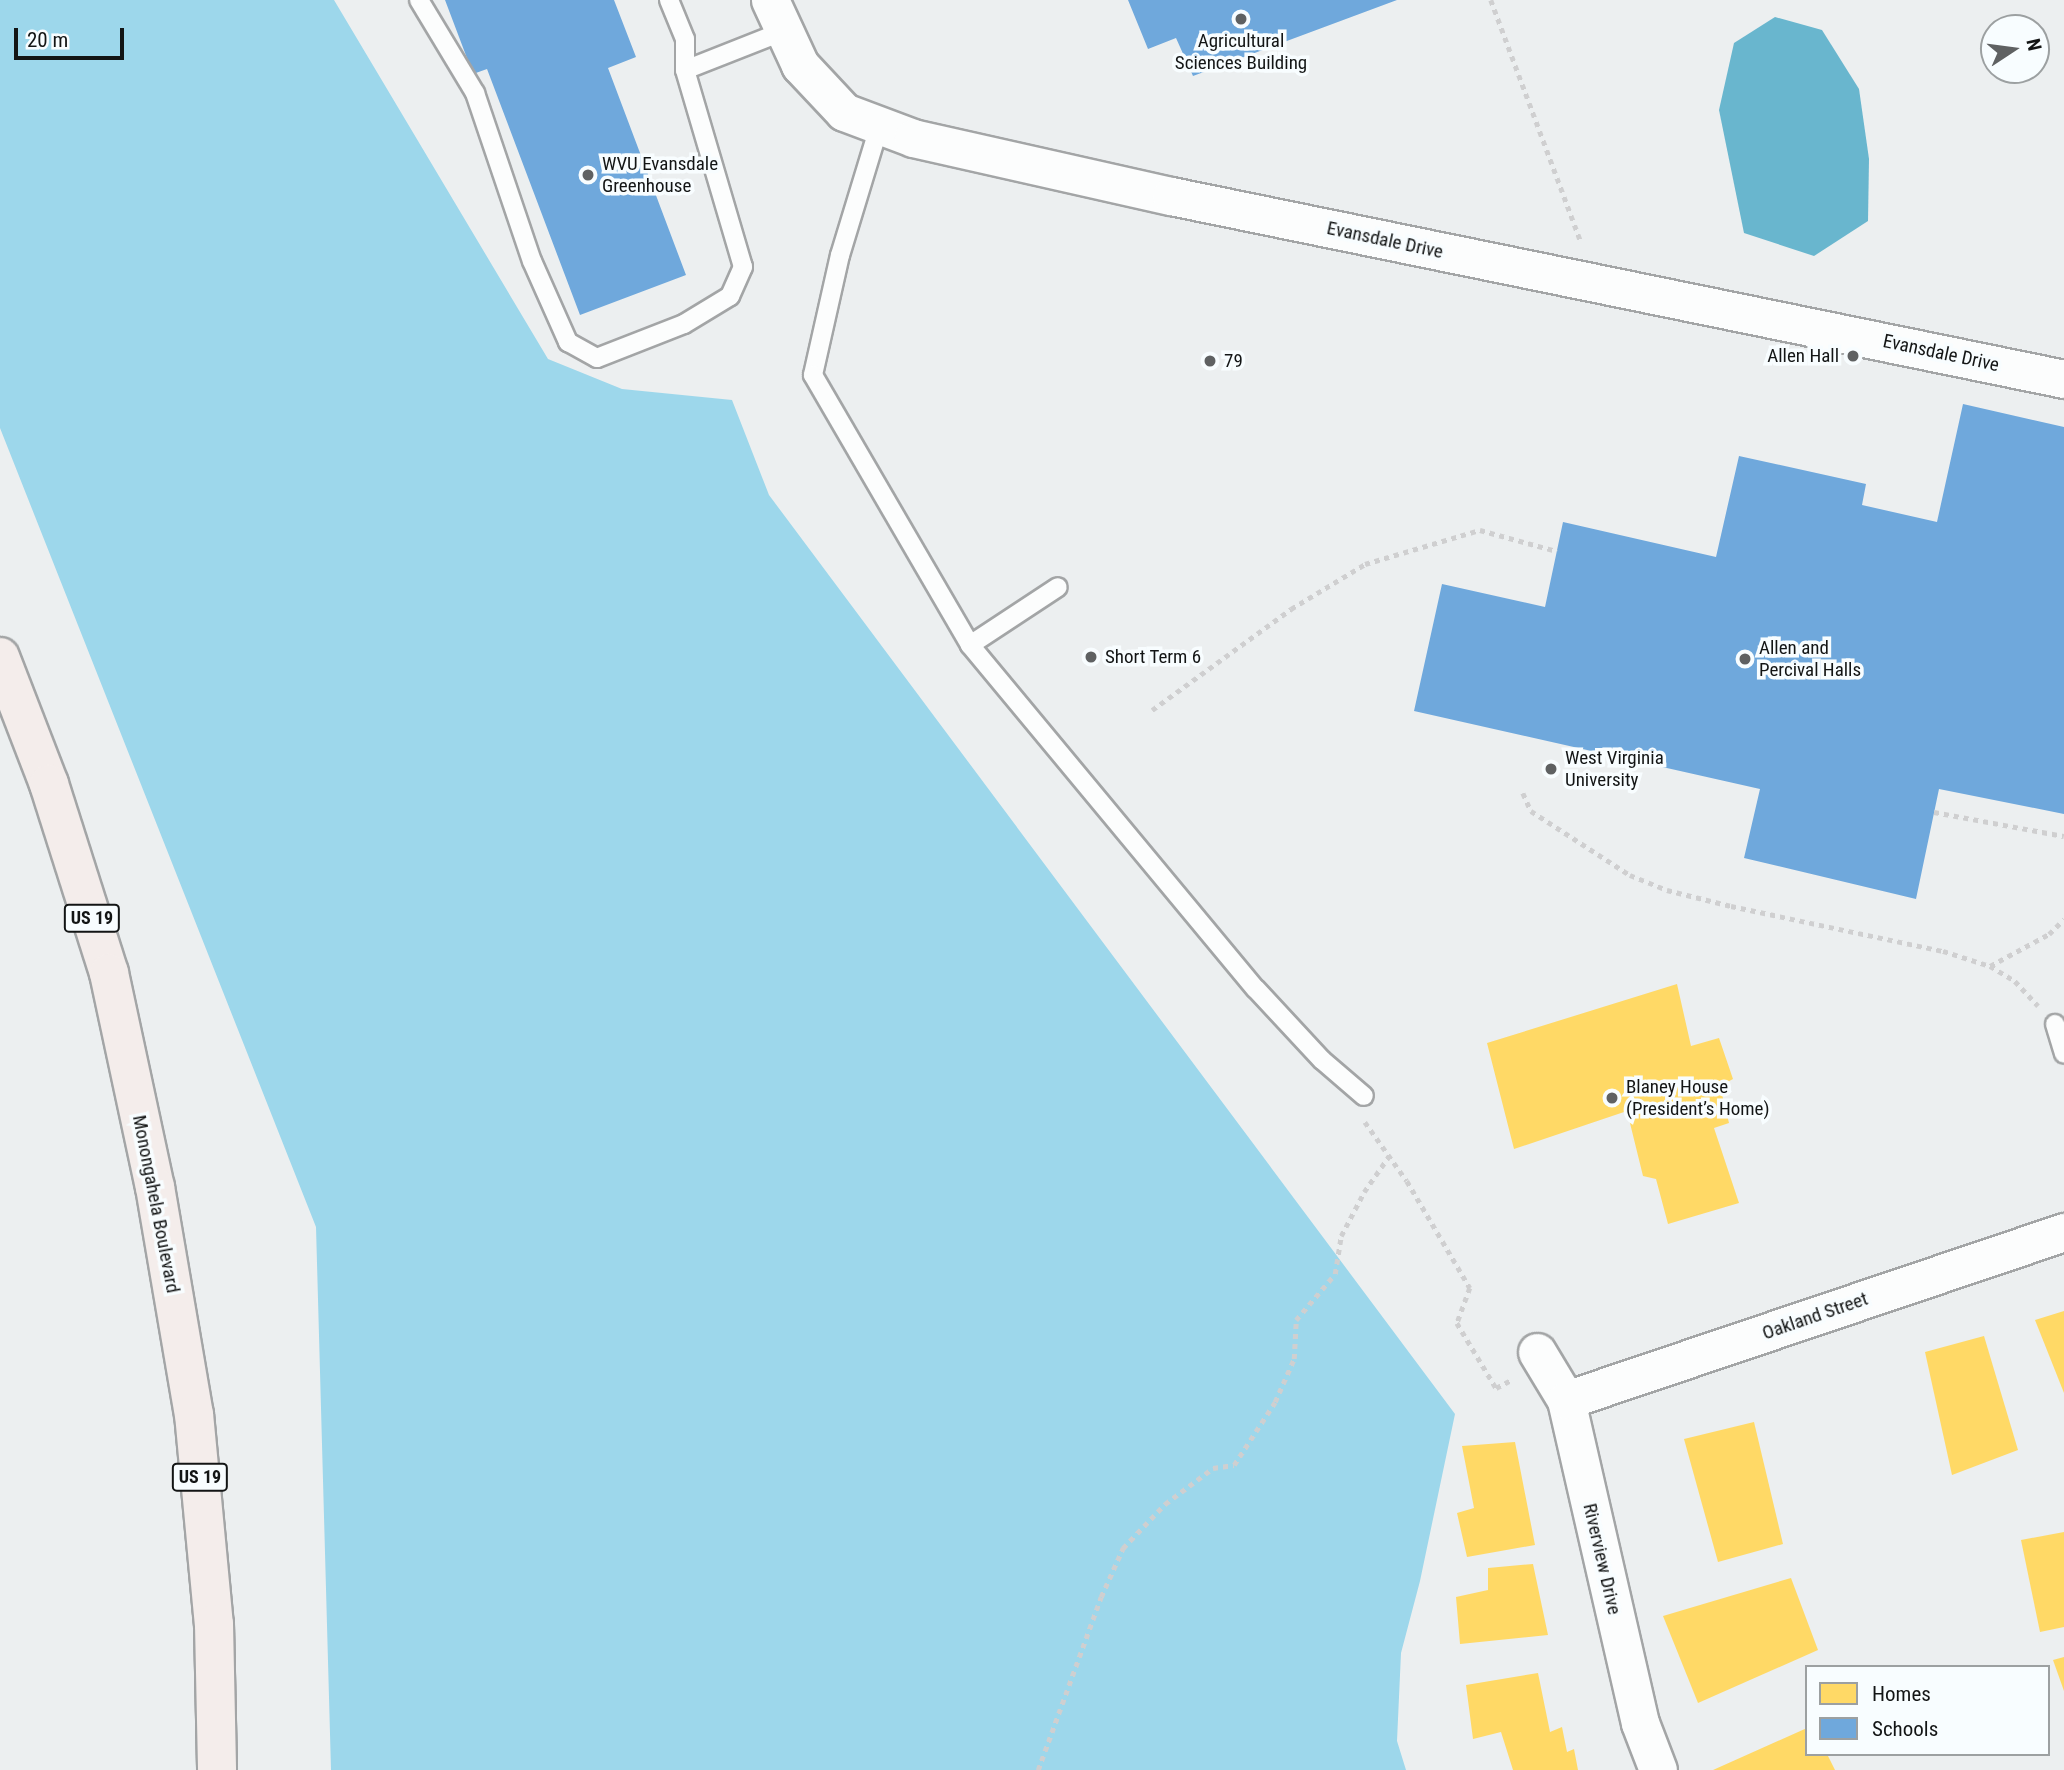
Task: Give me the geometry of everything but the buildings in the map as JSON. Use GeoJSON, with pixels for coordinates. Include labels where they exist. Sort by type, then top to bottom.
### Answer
{"type":"FeatureCollection","features":[{"type":"Feature","properties":{"kind":"main road","name":"Monongahela Boulevard"},"geometry":{"type":"LineString","coordinates":[[0,657],[49,784],[109,973],[155,1187],[194,1414],[214,1624],[217,1770]]}},
{"type":"Feature","properties":{"kind":"street","name":"Evansdale Drive"},"geometry":{"type":"LineString","coordinates":[[777,16],[800,65],[844,112],[879,127],[931,142],[1157,193],[2064,379]]}},
{"type":"Feature","properties":{"kind":"street","name":"Oakland Street"},"geometry":{"type":"LineString","coordinates":[[1566,1400],[2064,1232]]}},
{"type":"Feature","properties":{"kind":"street","name":"Riverview Drive"},"geometry":{"type":"LineString","coordinates":[[1540,1358],[1566,1400],[1640,1723],[1658,1770]]}},
{"type":"Feature","properties":{"kind":"lane"},"geometry":{"type":"LineString","coordinates":[[419,0],[475,93],[532,261],[568,342],[597,358],[684,324],[730,296],[743,267],[685,70],[685,40],[669,0]]}},
{"type":"Feature","properties":{"kind":"lane"},"geometry":{"type":"LineString","coordinates":[[685,70],[777,16]]}},
{"type":"Feature","properties":{"kind":"lane"},"geometry":{"type":"LineString","coordinates":[[879,127],[840,255],[813,375],[970,645],[1256,989],[1322,1060],[1364,1096]]}},
{"type":"Feature","properties":{"kind":"lane"},"geometry":{"type":"LineString","coordinates":[[970,645],[1058,587]]}},
{"type":"Feature","properties":{"kind":"lane"},"geometry":{"type":"LineString","coordinates":[[2055,1024],[2064,1054]]}},
{"type":"Feature","properties":{"kind":"path"},"geometry":{"type":"LineString","coordinates":[[1491,0],[1581,242]]}},
{"type":"Feature","properties":{"kind":"path"},"geometry":{"type":"LineString","coordinates":[[1152,710],[1291,609],[1365,564],[1480,530],[1557,551]]}},
{"type":"Feature","properties":{"kind":"path"},"geometry":{"type":"LineString","coordinates":[[1523,793],[1531,811],[1630,875],[1667,890],[1942,951],[1990,966],[2015,981],[2055,1024]]}},
{"type":"Feature","properties":{"kind":"path"},"geometry":{"type":"LineString","coordinates":[[1934,812],[2064,836]]}},
{"type":"Feature","properties":{"kind":"path"},"geometry":{"type":"LineString","coordinates":[[1990,966],[2029,947],[2064,919]]}},
{"type":"Feature","properties":{"kind":"path"},"geometry":{"type":"LineString","coordinates":[[1359,1114],[1407,1181],[1470,1289],[1457,1323],[1496,1388],[1540,1358]]}},
{"type":"Feature","properties":{"kind":"path"},"geometry":{"type":"LineString","coordinates":[[1038,1770],[1101,1597],[1123,1548],[1166,1504],[1213,1468],[1234,1465],[1275,1402],[1294,1359],[1296,1320],[1335,1274],[1341,1236],[1364,1192],[1389,1156]]}},
{"type":"Feature","properties":{"kind":"shaded area"},"geometry":{"type":"Polygon","coordinates":[[[0,0],[334,0],[548,359],[622,389],[732,400],[769,495],[1455,1414],[1420,1581],[1401,1653],[1397,1741],[1406,1770],[331,1770],[316,1227],[0,428],[0,0]]]}},
{"type":"Feature","properties":{"kind":"shaded area"},"geometry":{"type":"Polygon","coordinates":[[[1775,17],[1822,30],[1859,89],[1869,159],[1868,221],[1814,256],[1744,233],[1719,110],[1734,43],[1775,17]]]}},
{"type":"Feature","properties":{"kind":"place","name":"Agricultural Sciences Building"},"geometry":{"type":"Point","coordinates":[1241,19]}},
{"type":"Feature","properties":{"kind":"place","name":"WVU Evansdale Greenhouse"},"geometry":{"type":"Point","coordinates":[588,175]}},
{"type":"Feature","properties":{"kind":"place","name":"Allen Hall"},"geometry":{"type":"Point","coordinates":[1853,356]}},
{"type":"Feature","properties":{"kind":"place","name":"79"},"geometry":{"type":"Point","coordinates":[1210,361]}},
{"type":"Feature","properties":{"kind":"place","name":"Short Term 6"},"geometry":{"type":"Point","coordinates":[1091,657]}},
{"type":"Feature","properties":{"kind":"place","name":"Allen and Percival Halls"},"geometry":{"type":"Point","coordinates":[1745,659]}},
{"type":"Feature","properties":{"kind":"place","name":"West Virginia University"},"geometry":{"type":"Point","coordinates":[1551,769]}},
{"type":"Feature","properties":{"kind":"place","name":"Blaney House (President’s Home)"},"geometry":{"type":"Point","coordinates":[1612,1098]}}]}
